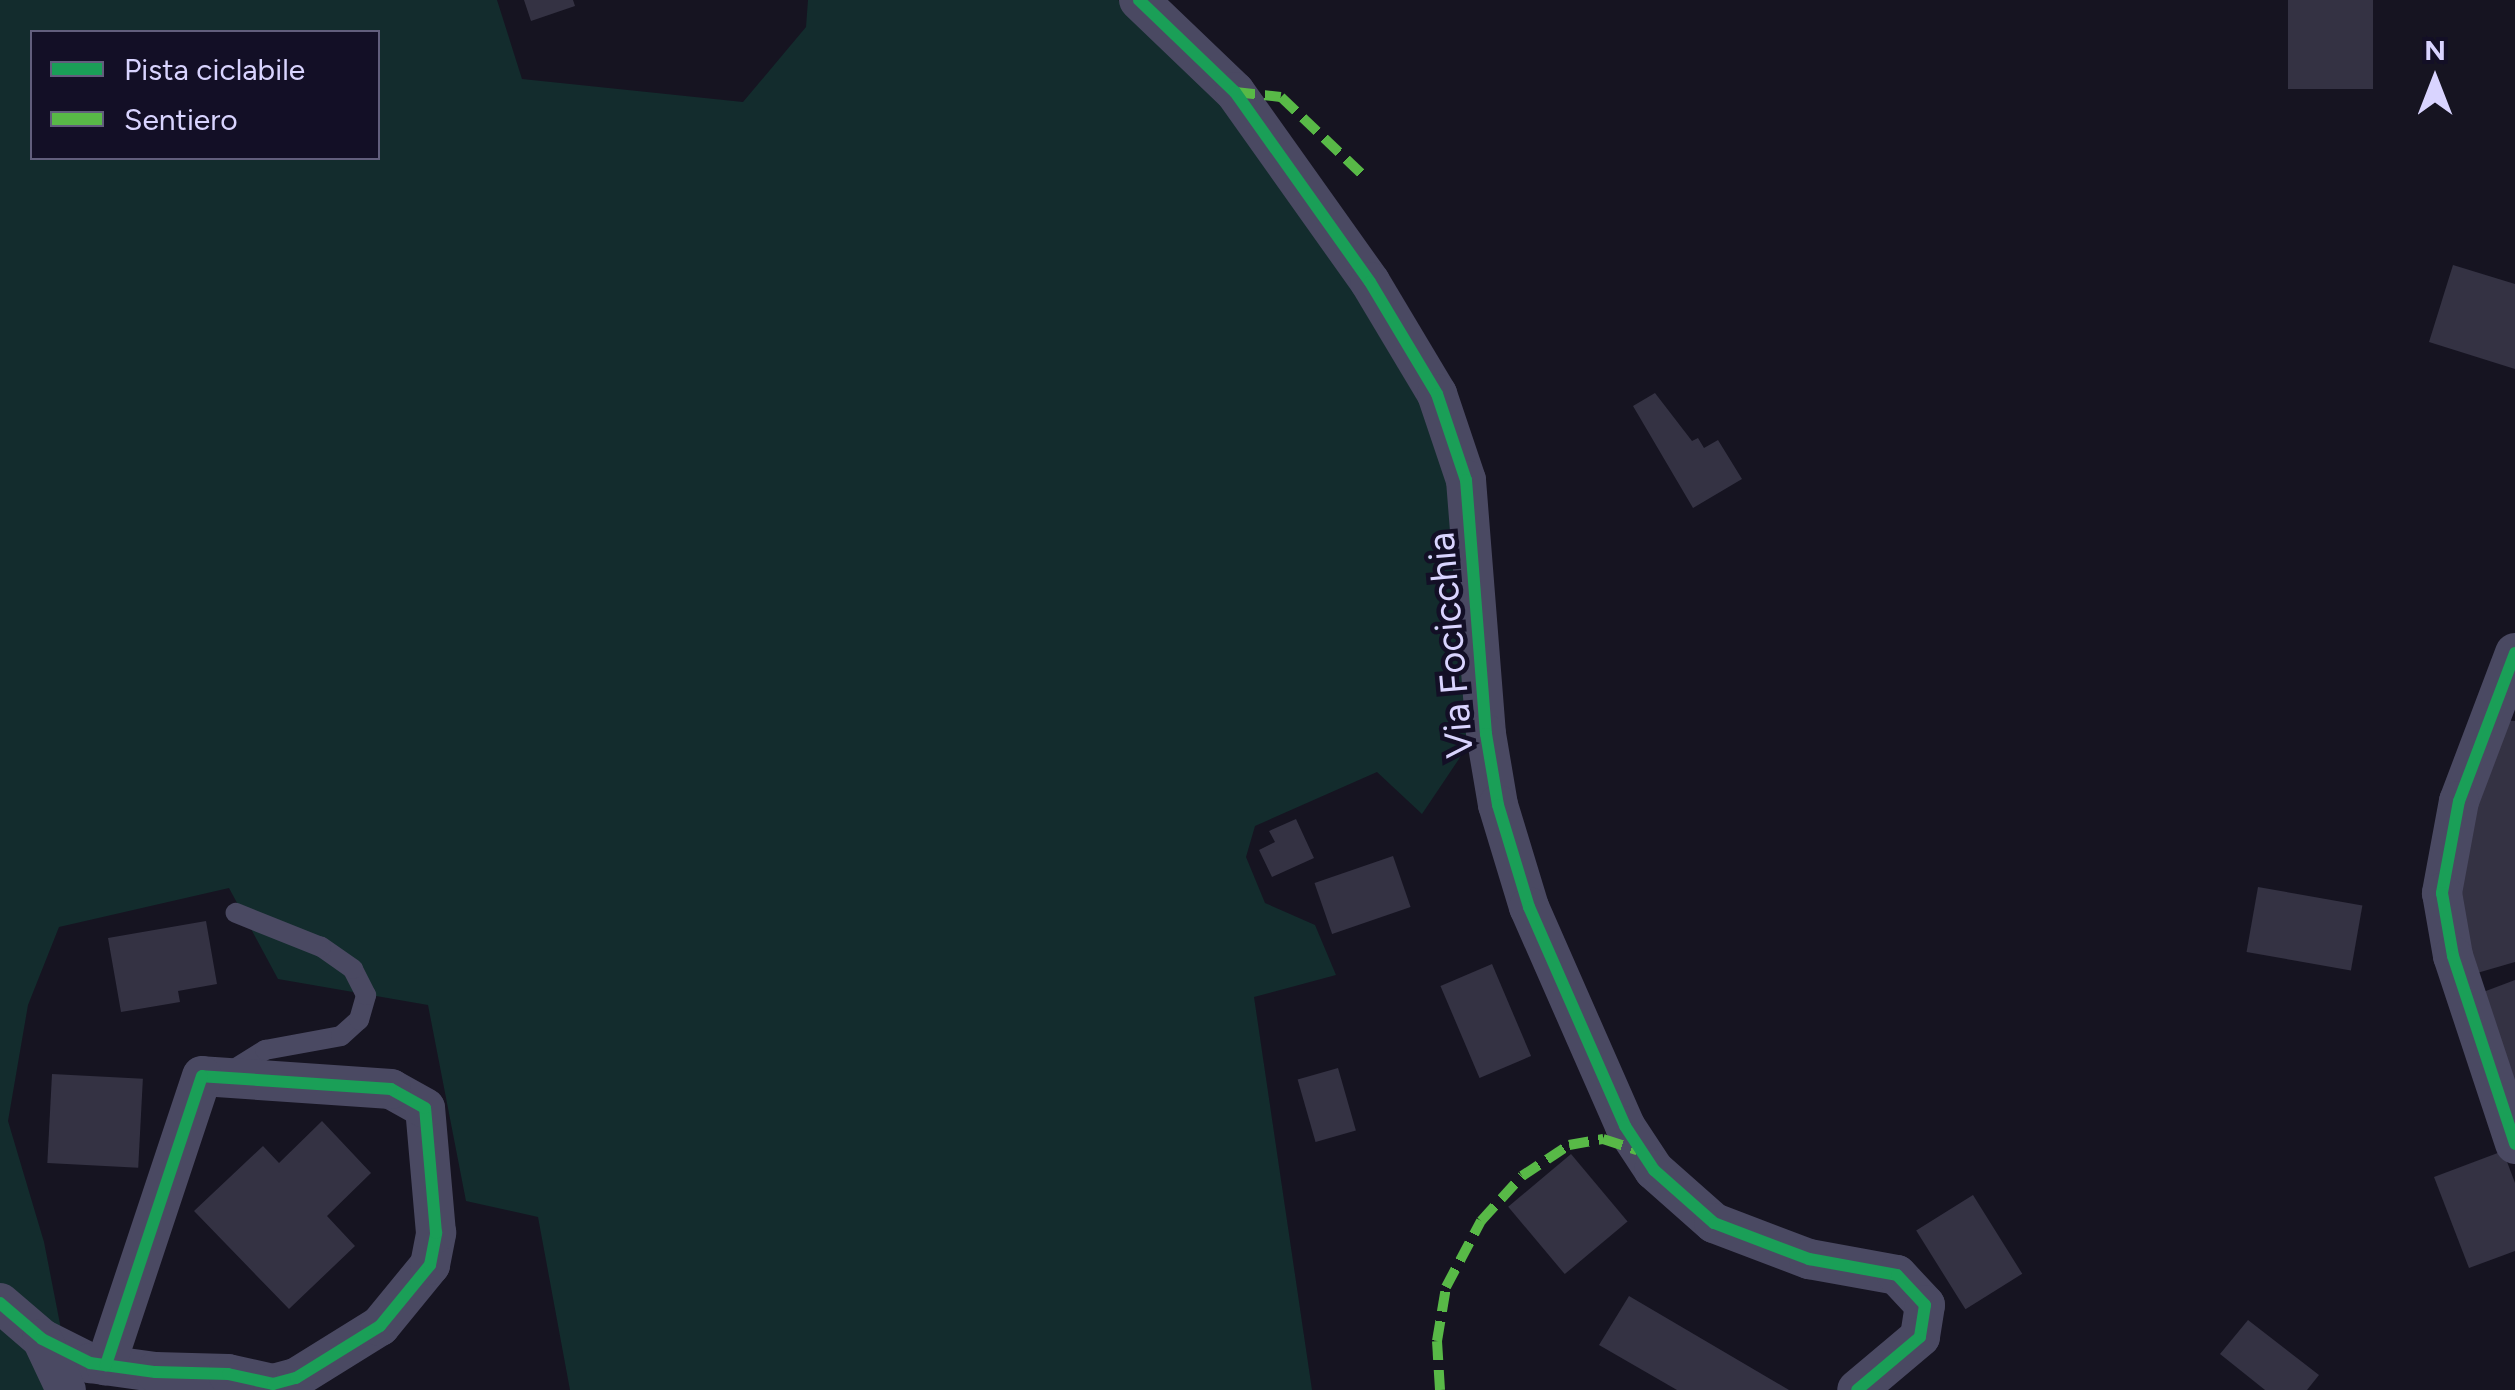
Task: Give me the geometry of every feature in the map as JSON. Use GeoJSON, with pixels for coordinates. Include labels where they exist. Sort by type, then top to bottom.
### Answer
{"type":"FeatureCollection","features":[{"type":"Feature","properties":{"kind":"street","name":"Via Focicchia"},"geometry":{"type":"LineString","coordinates":[[1139,0],[1235,92],[1370,282],[1438,394],[1466,480],[1486,734],[1502,819],[1529,907],[1625,1126],[1680,1197],[1730,1232],[1808,1259],[1897,1275],[1921,1296],[1926,1318],[1920,1337],[1857,1390]]}},
{"type":"Feature","properties":{"kind":"street"},"geometry":{"type":"LineString","coordinates":[[2515,653],[2459,801],[2442,893],[2453,956],[2515,1144]]}},
{"type":"Feature","properties":{"kind":"street"},"geometry":{"type":"LineString","coordinates":[[0,1303],[42,1339],[106,1366],[228,1374],[273,1384],[296,1378],[380,1326],[430,1265],[436,1233],[425,1108],[391,1089],[202,1076],[106,1366]]}},
{"type":"Feature","properties":{"kind":"street"},"geometry":{"type":"LineString","coordinates":[[42,1339],[66,1390]]}},
{"type":"Feature","properties":{"kind":"lane"},"geometry":{"type":"LineString","coordinates":[[222,1077],[265,1050],[341,1036],[359,1020],[366,995],[354,969],[321,947],[236,914]]}},
{"type":"Feature","properties":{"kind":"green space"},"geometry":{"type":"Polygon","coordinates":[[[0,0],[497,0],[522,79],[743,102],[806,27],[808,0],[1118,0],[1232,109],[1397,340],[1461,512],[1467,747],[1422,814],[1377,772],[1255,826],[1246,857],[1265,903],[1315,925],[1336,975],[1254,997],[1312,1390],[570,1390],[538,1217],[466,1201],[428,1005],[278,979],[229,888],[59,927],[28,1005],[8,1121],[44,1242],[69,1370],[79,1390],[0,1390],[0,0]]]}},
{"type":"Feature","properties":{"kind":"building"},"geometry":{"type":"Polygon","coordinates":[[[524,0],[573,0],[575,6],[531,21],[524,0]]]}},
{"type":"Feature","properties":{"kind":"building"},"geometry":{"type":"Polygon","coordinates":[[[2288,0],[2373,0],[2373,89],[2288,89],[2288,0]]]}},
{"type":"Feature","properties":{"kind":"building"},"geometry":{"type":"Polygon","coordinates":[[[2453,265],[2515,284],[2515,369],[2429,342],[2453,265]]]}},
{"type":"Feature","properties":{"kind":"building"},"geometry":{"type":"Polygon","coordinates":[[[1655,393],[1692,441],[1698,438],[1704,448],[1718,440],[1742,479],[1693,508],[1633,406],[1655,393]]]}},
{"type":"Feature","properties":{"kind":"building"},"geometry":{"type":"Polygon","coordinates":[[[2499,720],[2515,721],[2515,962],[2477,973],[2453,872],[2499,720]]]}},
{"type":"Feature","properties":{"kind":"building"},"geometry":{"type":"Polygon","coordinates":[[[1296,819],[1314,858],[1272,877],[1259,850],[1275,842],[1269,831],[1296,819]]]}},
{"type":"Feature","properties":{"kind":"building"},"geometry":{"type":"Polygon","coordinates":[[[1393,856],[1411,907],[1332,934],[1315,883],[1393,856]]]}},
{"type":"Feature","properties":{"kind":"building"},"geometry":{"type":"Polygon","coordinates":[[[2258,887],[2362,905],[2351,970],[2247,952],[2258,887]]]}},
{"type":"Feature","properties":{"kind":"building"},"geometry":{"type":"Polygon","coordinates":[[[206,921],[217,984],[178,991],[180,1002],[121,1012],[108,938],[206,921]]]}},
{"type":"Feature","properties":{"kind":"building"},"geometry":{"type":"Polygon","coordinates":[[[1492,964],[1531,1056],[1480,1078],[1440,986],[1492,964]]]}},
{"type":"Feature","properties":{"kind":"building"},"geometry":{"type":"Polygon","coordinates":[[[2515,980],[2515,1092],[2478,994],[2515,980]]]}},
{"type":"Feature","properties":{"kind":"building"},"geometry":{"type":"Polygon","coordinates":[[[1338,1068],[1356,1130],[1316,1142],[1298,1080],[1338,1068]]]}},
{"type":"Feature","properties":{"kind":"building"},"geometry":{"type":"Polygon","coordinates":[[[52,1074],[143,1079],[138,1168],[47,1163],[52,1074]]]}},
{"type":"Feature","properties":{"kind":"building"},"geometry":{"type":"Polygon","coordinates":[[[322,1121],[371,1173],[327,1216],[355,1246],[289,1309],[194,1211],[263,1146],[279,1163],[322,1121]]]}},
{"type":"Feature","properties":{"kind":"building"},"geometry":{"type":"Polygon","coordinates":[[[2503,1151],[2515,1183],[2515,1251],[2469,1268],[2434,1177],[2503,1151]]]}},
{"type":"Feature","properties":{"kind":"building"},"geometry":{"type":"Polygon","coordinates":[[[1571,1154],[1628,1221],[1565,1274],[1508,1207],[1571,1154]]]}},
{"type":"Feature","properties":{"kind":"building"},"geometry":{"type":"Polygon","coordinates":[[[1973,1195],[2022,1274],[1965,1309],[1916,1231],[1973,1195]]]}},
{"type":"Feature","properties":{"kind":"building"},"geometry":{"type":"Polygon","coordinates":[[[1629,1296],[1789,1390],[1677,1390],[1599,1345],[1629,1296]]]}},
{"type":"Feature","properties":{"kind":"building"},"geometry":{"type":"Polygon","coordinates":[[[2248,1320],[2319,1375],[2307,1390],[2265,1390],[2220,1354],[2248,1320]]]}},
{"type":"Feature","properties":{"kind":"marked path"},"geometry":{"type":"LineString","coordinates":[[1235,92],[1281,97],[1364,176]]}},
{"type":"Feature","properties":{"kind":"marked path"},"geometry":{"type":"LineString","coordinates":[[1440,1390],[1437,1341],[1446,1287],[1481,1221],[1522,1176],[1569,1145],[1603,1139],[1637,1150]]}},
{"type":"Feature","properties":{"kind":"cycle path"},"geometry":{"type":"LineString","coordinates":[[1139,0],[1235,92],[1370,282],[1437,394],[1466,480],[1486,734],[1498,805],[1529,907],[1625,1126],[1654,1170],[1714,1223],[1809,1259],[1897,1275],[1925,1305],[1920,1337],[1857,1390]]}},
{"type":"Feature","properties":{"kind":"cycle path"},"geometry":{"type":"LineString","coordinates":[[2515,653],[2459,801],[2442,893],[2453,956],[2515,1144]]}},
{"type":"Feature","properties":{"kind":"cycle path"},"geometry":{"type":"LineString","coordinates":[[0,1303],[42,1339],[90,1363],[155,1372],[228,1374],[273,1384],[296,1378],[380,1326],[430,1265],[436,1233],[425,1108],[391,1089],[202,1076],[106,1365]]}}]}
